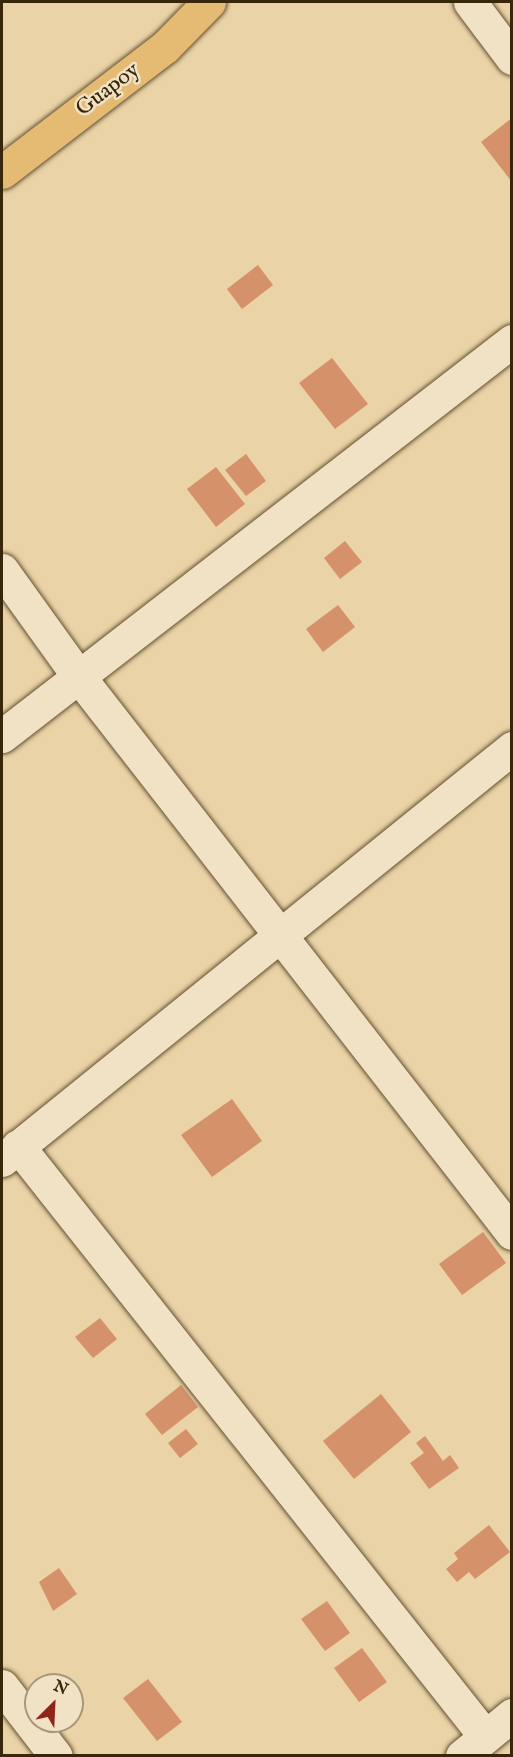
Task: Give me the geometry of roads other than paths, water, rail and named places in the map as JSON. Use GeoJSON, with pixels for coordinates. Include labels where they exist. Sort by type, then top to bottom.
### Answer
{"type":"FeatureCollection","features":[{"type":"Feature","properties":{"kind":"main road","name":"Guapoy"},"geometry":{"type":"LineString","coordinates":[[2,172],[165,47],[209,2]]}},
{"type":"Feature","properties":{"kind":"street"},"geometry":{"type":"LineString","coordinates":[[470,2],[512,58]]}},
{"type":"Feature","properties":{"kind":"street"},"geometry":{"type":"LineString","coordinates":[[2,736],[76,673],[512,341]]}},
{"type":"Feature","properties":{"kind":"street"},"geometry":{"type":"LineString","coordinates":[[2,570],[76,673],[282,934],[512,1233]]}},
{"type":"Feature","properties":{"kind":"street"},"geometry":{"type":"LineString","coordinates":[[512,748],[10,1154],[474,1746],[512,1715]]}},
{"type":"Feature","properties":{"kind":"street"},"geometry":{"type":"LineString","coordinates":[[2,1686],[56,1755]]}}]}
